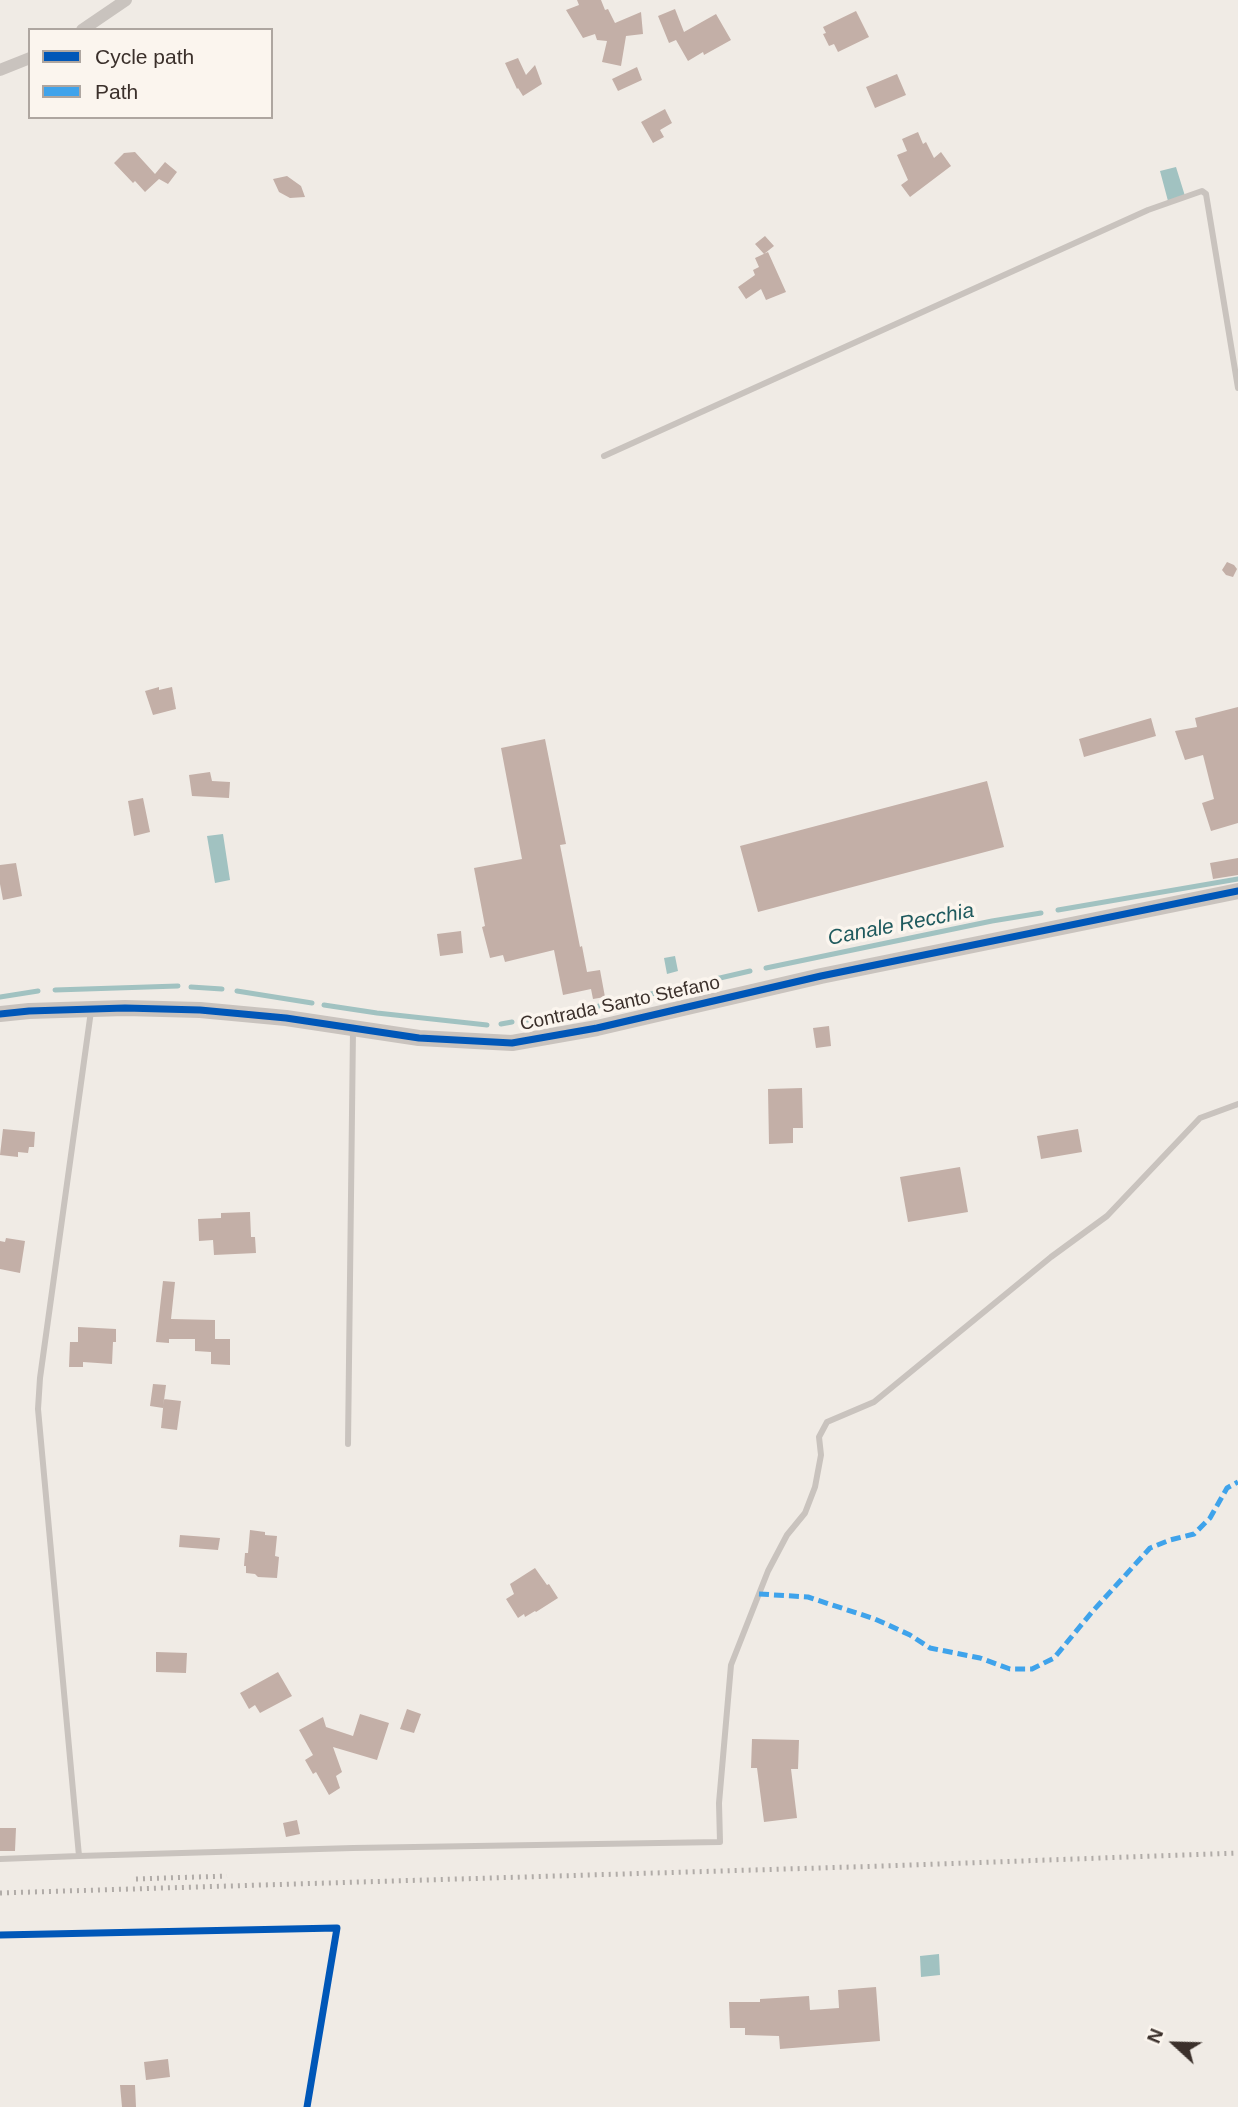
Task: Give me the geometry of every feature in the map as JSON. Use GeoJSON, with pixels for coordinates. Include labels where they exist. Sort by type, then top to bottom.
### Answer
{"type":"FeatureCollection","features":[{"type":"Feature","properties":{"kind":"street"},"geometry":{"type":"LineString","coordinates":[[85,28],[127,0]]}},
{"type":"Feature","properties":{"kind":"street"},"geometry":{"type":"LineString","coordinates":[[0,70],[28,59]]}},
{"type":"Feature","properties":{"kind":"street","name":"Contrada Santo Stefano"},"geometry":{"type":"LineString","coordinates":[[0,1014],[125,1008],[200,1010],[286,1018],[419,1038],[512,1043],[597,1028],[821,975],[1238,891]]}},
{"type":"Feature","properties":{"kind":"lane"},"geometry":{"type":"LineString","coordinates":[[604,456],[1148,210],[1202,191],[1206,194],[1238,388]]}},
{"type":"Feature","properties":{"kind":"lane"},"geometry":{"type":"LineString","coordinates":[[79,1856],[38,1409],[91,1009]]}},
{"type":"Feature","properties":{"kind":"lane"},"geometry":{"type":"LineString","coordinates":[[348,1444],[352,1028]]}},
{"type":"Feature","properties":{"kind":"lane"},"geometry":{"type":"LineString","coordinates":[[0,1859],[353,1848],[720,1842],[719,1803],[731,1665],[768,1571],[787,1535],[805,1513],[815,1487],[821,1455],[819,1437],[827,1423],[874,1402],[1051,1257],[1107,1216],[1200,1118],[1238,1104]]}},
{"type":"Feature","properties":{"kind":"water"},"geometry":{"type":"Polygon","coordinates":[[[1176,167],[1185,196],[1168,201],[1160,171],[1176,167]]]}},
{"type":"Feature","properties":{"kind":"water"},"geometry":{"type":"Polygon","coordinates":[[[223,834],[230,880],[215,883],[207,836],[223,834]]]}},
{"type":"Feature","properties":{"kind":"water"},"geometry":{"type":"Polygon","coordinates":[[[675,956],[678,971],[667,974],[664,958],[675,956]]]}},
{"type":"Feature","properties":{"kind":"water"},"geometry":{"type":"Polygon","coordinates":[[[939,1954],[940,1975],[921,1977],[920,1956],[939,1954]]]}},
{"type":"Feature","properties":{"kind":"building"},"geometry":{"type":"Polygon","coordinates":[[[577,0],[601,0],[615,23],[641,12],[643,34],[626,36],[621,66],[602,62],[607,41],[597,40],[595,34],[583,38],[566,10],[579,5],[577,0]]]}},
{"type":"Feature","properties":{"kind":"building"},"geometry":{"type":"Polygon","coordinates":[[[675,9],[684,32],[716,14],[731,40],[688,61],[676,40],[669,43],[658,16],[675,9]]]}},
{"type":"Feature","properties":{"kind":"building"},"geometry":{"type":"Polygon","coordinates":[[[856,11],[869,37],[838,52],[834,44],[829,46],[823,34],[826,33],[823,27],[856,11]]]}},
{"type":"Feature","properties":{"kind":"building"},"geometry":{"type":"Polygon","coordinates":[[[518,58],[526,75],[535,65],[542,84],[523,96],[505,63],[518,58]]]}},
{"type":"Feature","properties":{"kind":"building"},"geometry":{"type":"Polygon","coordinates":[[[637,67],[642,80],[618,91],[612,79],[637,67]]]}},
{"type":"Feature","properties":{"kind":"building"},"geometry":{"type":"Polygon","coordinates":[[[897,74],[906,95],[875,108],[866,87],[897,74]]]}},
{"type":"Feature","properties":{"kind":"building"},"geometry":{"type":"Polygon","coordinates":[[[665,109],[672,123],[660,130],[664,137],[653,143],[641,122],[665,109]]]}},
{"type":"Feature","properties":{"kind":"building"},"geometry":{"type":"Polygon","coordinates":[[[918,132],[934,158],[941,152],[951,166],[910,197],[901,185],[908,180],[897,155],[907,151],[902,139],[918,132]]]}},
{"type":"Feature","properties":{"kind":"building"},"geometry":{"type":"Polygon","coordinates":[[[135,152],[155,174],[165,162],[177,172],[168,184],[159,179],[145,192],[114,163],[124,153],[135,152]]]}},
{"type":"Feature","properties":{"kind":"building"},"geometry":{"type":"Polygon","coordinates":[[[287,176],[301,186],[305,197],[290,198],[279,192],[273,179],[287,176]]]}},
{"type":"Feature","properties":{"kind":"building"},"geometry":{"type":"Polygon","coordinates":[[[765,236],[774,246],[764,254],[755,244],[765,236]]]}},
{"type":"Feature","properties":{"kind":"building"},"geometry":{"type":"Polygon","coordinates":[[[768,252],[786,292],[766,300],[761,289],[746,299],[738,287],[755,275],[753,270],[759,267],[755,258],[768,252]]]}},
{"type":"Feature","properties":{"kind":"building"},"geometry":{"type":"Polygon","coordinates":[[[1227,562],[1237,569],[1233,577],[1222,570],[1227,562]]]}},
{"type":"Feature","properties":{"kind":"building"},"geometry":{"type":"Polygon","coordinates":[[[159,687],[159,690],[172,687],[176,709],[153,715],[145,691],[159,687]]]}},
{"type":"Feature","properties":{"kind":"building"},"geometry":{"type":"Polygon","coordinates":[[[1238,707],[1238,823],[1211,831],[1202,803],[1214,799],[1203,755],[1185,760],[1175,731],[1197,727],[1195,718],[1238,707]]]}},
{"type":"Feature","properties":{"kind":"building"},"geometry":{"type":"Polygon","coordinates":[[[1151,718],[1156,736],[1084,757],[1079,739],[1151,718]]]}},
{"type":"Feature","properties":{"kind":"building"},"geometry":{"type":"Polygon","coordinates":[[[545,739],[566,844],[560,845],[580,947],[582,946],[587,972],[600,970],[605,997],[593,999],[591,989],[563,995],[554,950],[505,962],[503,955],[490,958],[482,927],[485,926],[474,868],[522,859],[501,748],[545,739]]]}},
{"type":"Feature","properties":{"kind":"building"},"geometry":{"type":"Polygon","coordinates":[[[210,772],[212,781],[230,782],[229,798],[192,796],[189,775],[210,772]]]}},
{"type":"Feature","properties":{"kind":"building"},"geometry":{"type":"Polygon","coordinates":[[[987,781],[1004,847],[758,912],[740,846],[987,781]]]}},
{"type":"Feature","properties":{"kind":"building"},"geometry":{"type":"Polygon","coordinates":[[[143,798],[150,832],[134,836],[128,801],[143,798]]]}},
{"type":"Feature","properties":{"kind":"building"},"geometry":{"type":"Polygon","coordinates":[[[1238,858],[1238,875],[1213,879],[1210,863],[1238,858]]]}},
{"type":"Feature","properties":{"kind":"building"},"geometry":{"type":"Polygon","coordinates":[[[16,863],[22,896],[3,900],[0,865],[16,863]]]}},
{"type":"Feature","properties":{"kind":"building"},"geometry":{"type":"Polygon","coordinates":[[[461,931],[463,953],[440,956],[437,934],[461,931]]]}},
{"type":"Feature","properties":{"kind":"building"},"geometry":{"type":"Polygon","coordinates":[[[829,1026],[831,1046],[816,1048],[813,1028],[829,1026]]]}},
{"type":"Feature","properties":{"kind":"building"},"geometry":{"type":"Polygon","coordinates":[[[802,1088],[803,1128],[793,1128],[793,1143],[769,1144],[768,1089],[802,1088]]]}},
{"type":"Feature","properties":{"kind":"building"},"geometry":{"type":"Polygon","coordinates":[[[3,1129],[35,1132],[34,1147],[29,1147],[28,1153],[18,1152],[18,1157],[0,1155],[3,1129]]]}},
{"type":"Feature","properties":{"kind":"building"},"geometry":{"type":"Polygon","coordinates":[[[1078,1129],[1082,1152],[1041,1159],[1037,1136],[1078,1129]]]}},
{"type":"Feature","properties":{"kind":"building"},"geometry":{"type":"Polygon","coordinates":[[[960,1167],[968,1212],[908,1222],[900,1177],[960,1167]]]}},
{"type":"Feature","properties":{"kind":"building"},"geometry":{"type":"Polygon","coordinates":[[[250,1212],[251,1237],[255,1237],[256,1253],[214,1255],[213,1240],[199,1241],[198,1219],[221,1218],[221,1213],[250,1212]]]}},
{"type":"Feature","properties":{"kind":"building"},"geometry":{"type":"Polygon","coordinates":[[[6,1238],[25,1241],[20,1273],[0,1269],[0,1241],[5,1242],[6,1238]]]}},
{"type":"Feature","properties":{"kind":"building"},"geometry":{"type":"Polygon","coordinates":[[[163,1281],[175,1282],[171,1319],[215,1320],[215,1339],[230,1339],[230,1365],[211,1364],[211,1352],[195,1351],[195,1339],[156,1342],[163,1281]]]}},
{"type":"Feature","properties":{"kind":"building"},"geometry":{"type":"Polygon","coordinates":[[[78,1327],[116,1329],[112,1364],[83,1362],[83,1367],[69,1367],[70,1342],[78,1342],[78,1327]]]}},
{"type":"Feature","properties":{"kind":"building"},"geometry":{"type":"Polygon","coordinates":[[[153,1384],[166,1385],[163,1408],[150,1406],[153,1384]]]}},
{"type":"Feature","properties":{"kind":"building"},"geometry":{"type":"Polygon","coordinates":[[[164,1399],[181,1401],[177,1430],[161,1428],[164,1399]]]}},
{"type":"Feature","properties":{"kind":"building"},"geometry":{"type":"Polygon","coordinates":[[[250,1530],[277,1536],[277,1578],[246,1573],[245,1553],[248,1553],[250,1530]]]}},
{"type":"Feature","properties":{"kind":"building"},"geometry":{"type":"Polygon","coordinates":[[[180,1535],[220,1538],[218,1550],[179,1547],[180,1535]]]}},
{"type":"Feature","properties":{"kind":"building"},"geometry":{"type":"Polygon","coordinates":[[[535,1568],[558,1598],[536,1612],[518,1618],[506,1599],[514,1594],[510,1584],[535,1568]]]}},
{"type":"Feature","properties":{"kind":"building"},"geometry":{"type":"Polygon","coordinates":[[[156,1652],[187,1653],[186,1673],[156,1672],[156,1652]]]}},
{"type":"Feature","properties":{"kind":"building"},"geometry":{"type":"Polygon","coordinates":[[[278,1672],[292,1696],[260,1713],[255,1705],[249,1709],[240,1693],[278,1672]]]}},
{"type":"Feature","properties":{"kind":"building"},"geometry":{"type":"Polygon","coordinates":[[[407,1709],[421,1714],[414,1733],[400,1729],[407,1709]]]}},
{"type":"Feature","properties":{"kind":"building"},"geometry":{"type":"Polygon","coordinates":[[[360,1714],[389,1723],[377,1760],[333,1747],[342,1772],[336,1776],[340,1788],[329,1795],[316,1772],[313,1774],[305,1760],[313,1755],[299,1730],[323,1717],[326,1727],[353,1736],[360,1714]]]}},
{"type":"Feature","properties":{"kind":"building"},"geometry":{"type":"Polygon","coordinates":[[[752,1739],[799,1740],[798,1769],[791,1769],[797,1818],[764,1822],[757,1768],[751,1768],[752,1739]]]}},
{"type":"Feature","properties":{"kind":"building"},"geometry":{"type":"Polygon","coordinates":[[[297,1820],[300,1834],[286,1837],[283,1823],[297,1820]]]}},
{"type":"Feature","properties":{"kind":"building"},"geometry":{"type":"Polygon","coordinates":[[[0,1828],[16,1828],[15,1851],[0,1851],[0,1828]]]}},
{"type":"Feature","properties":{"kind":"building"},"geometry":{"type":"Polygon","coordinates":[[[876,1987],[880,2041],[780,2049],[779,2036],[745,2035],[745,2028],[730,2028],[729,2002],[760,2002],[760,1999],[809,1996],[810,2010],[839,2008],[838,1990],[876,1987]]]}},
{"type":"Feature","properties":{"kind":"building"},"geometry":{"type":"Polygon","coordinates":[[[168,2059],[170,2077],[146,2080],[144,2062],[168,2059]]]}},
{"type":"Feature","properties":{"kind":"building"},"geometry":{"type":"Polygon","coordinates":[[[120,2085],[135,2085],[136,2107],[122,2107],[120,2085]]]}},
{"type":"Feature","properties":{"kind":"waterway","name":"Canale Recchia"},"geometry":{"type":"LineString","coordinates":[[1058,910],[1238,879]]}},
{"type":"Feature","properties":{"kind":"waterway","name":"Canale Recchia"},"geometry":{"type":"LineString","coordinates":[[766,968],[1041,913]]}},
{"type":"Feature","properties":{"kind":"waterway","name":"Canale Recchia"},"geometry":{"type":"LineString","coordinates":[[527,1020],[578,1011],[750,971]]}},
{"type":"Feature","properties":{"kind":"waterway","name":"Canale Recchia"},"geometry":{"type":"LineString","coordinates":[[55,990],[178,986]]}},
{"type":"Feature","properties":{"kind":"waterway","name":"Canale Recchia"},"geometry":{"type":"LineString","coordinates":[[191,987],[222,989]]}},
{"type":"Feature","properties":{"kind":"waterway","name":"Canale Recchia"},"geometry":{"type":"LineString","coordinates":[[0,997],[38,991]]}},
{"type":"Feature","properties":{"kind":"waterway","name":"Canale Recchia"},"geometry":{"type":"LineString","coordinates":[[237,991],[312,1003]]}},
{"type":"Feature","properties":{"kind":"waterway","name":"Canale Recchia"},"geometry":{"type":"LineString","coordinates":[[324,1005],[487,1025]]}},
{"type":"Feature","properties":{"kind":"waterway","name":"Canale Recchia"},"geometry":{"type":"LineString","coordinates":[[501,1024],[512,1022]]}},
{"type":"Feature","properties":{"kind":"railway"},"geometry":{"type":"LineString","coordinates":[[0,1893],[1238,1853]]}},
{"type":"Feature","properties":{"kind":"railway"},"geometry":{"type":"LineString","coordinates":[[136,1879],[227,1876]]}},
{"type":"Feature","properties":{"kind":"marked path"},"geometry":{"type":"LineString","coordinates":[[759,1594],[808,1597],[875,1619],[910,1635],[930,1648],[980,1658],[1010,1669],[1032,1669],[1054,1658],[1150,1548],[1194,1534],[1210,1518],[1227,1488],[1238,1482]]}},
{"type":"Feature","properties":{"kind":"cycle path"},"geometry":{"type":"LineString","coordinates":[[0,1014],[125,1008],[200,1010],[286,1018],[419,1038],[512,1043],[597,1028],[821,976],[1238,891]]}},
{"type":"Feature","properties":{"kind":"cycle path"},"geometry":{"type":"LineString","coordinates":[[0,1935],[337,1928],[307,2107]]}}]}
